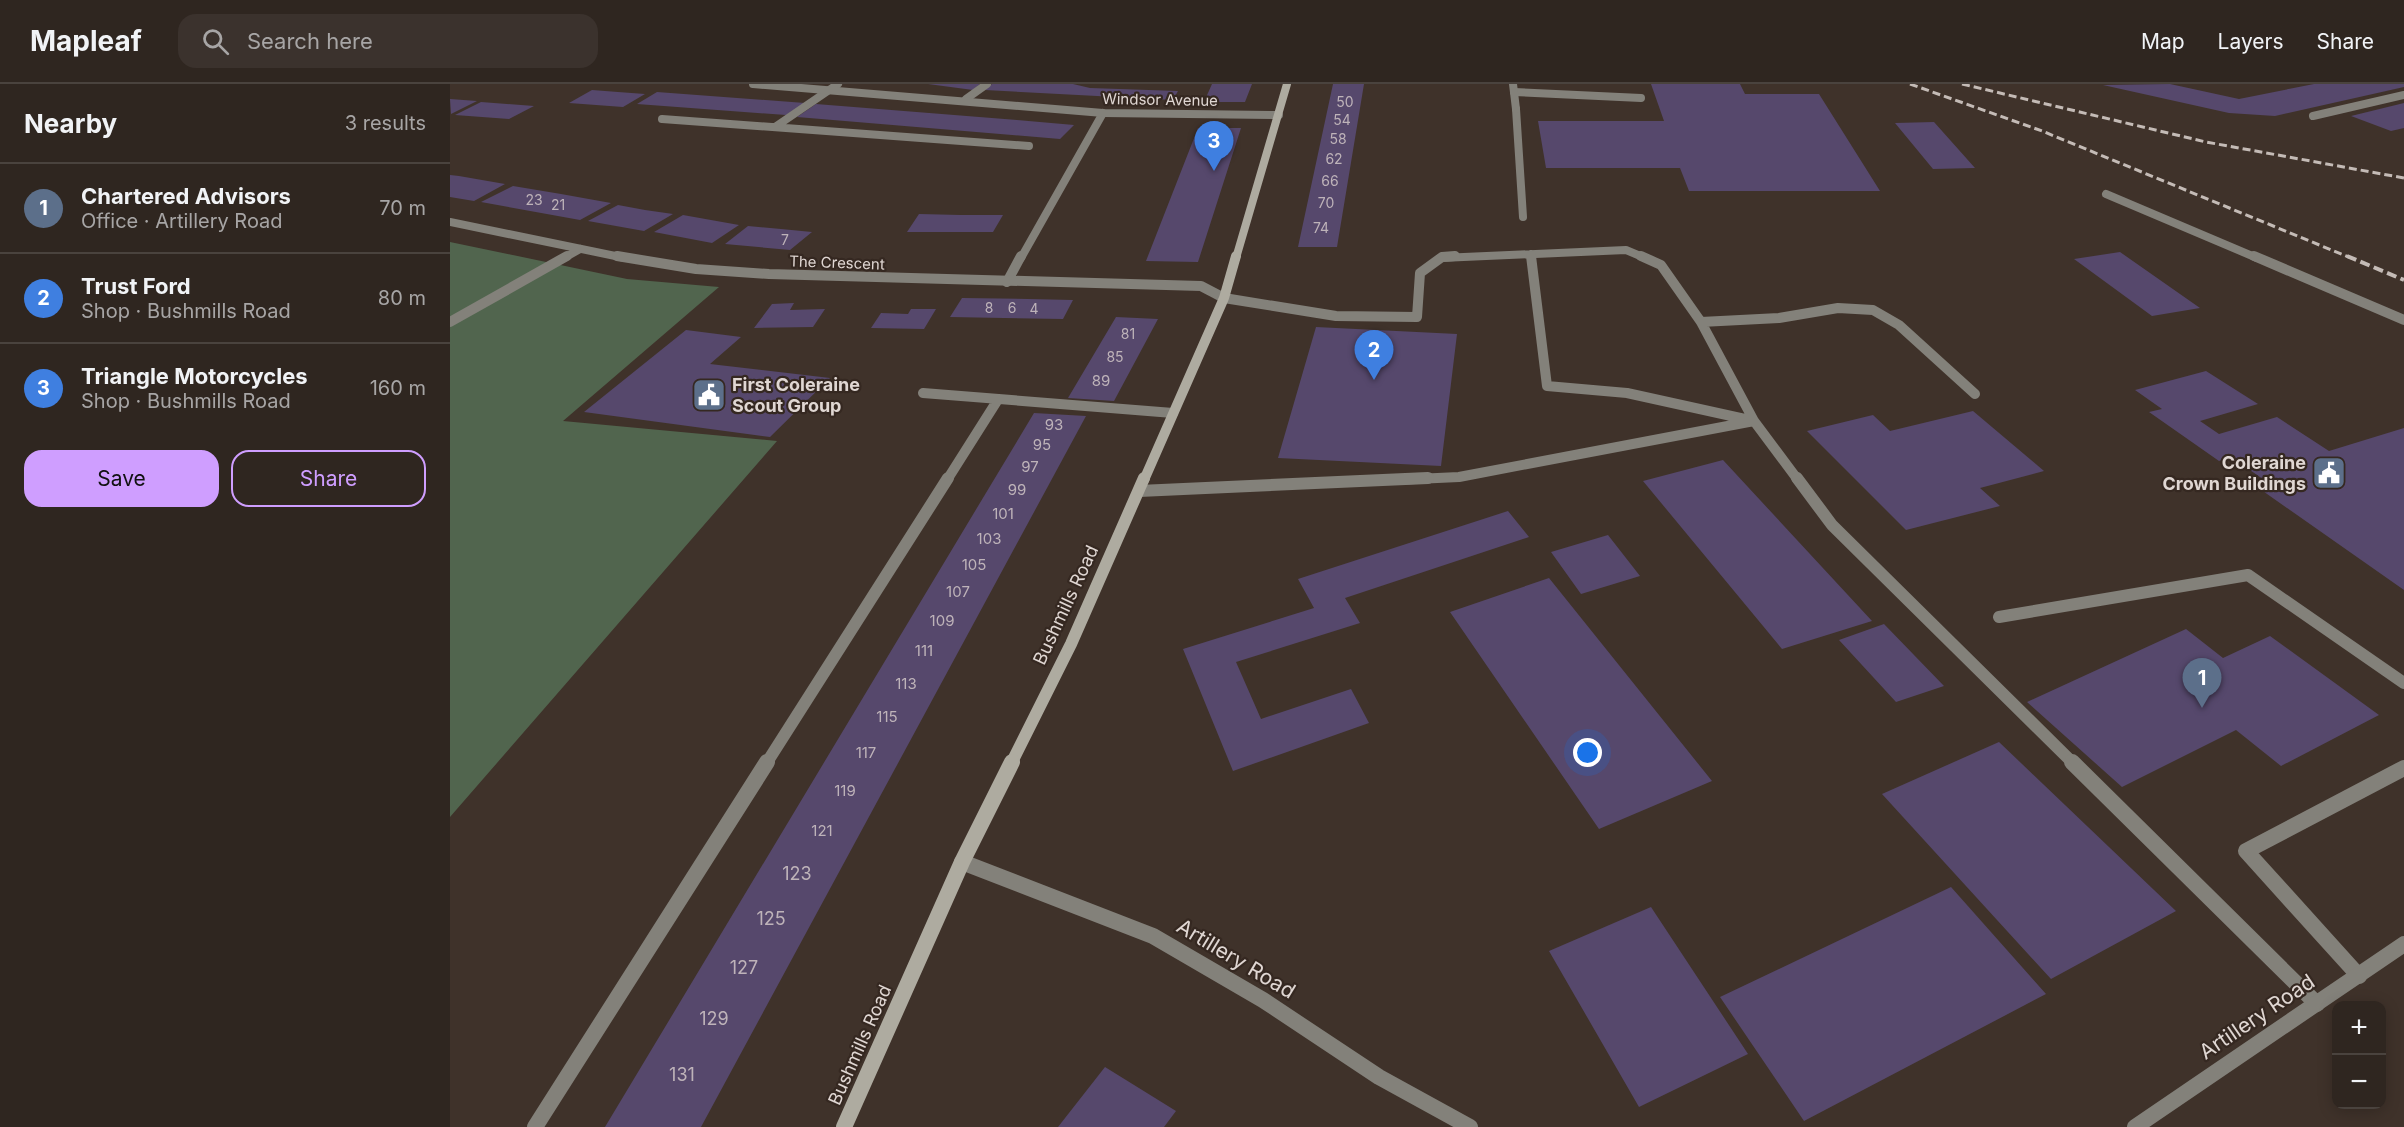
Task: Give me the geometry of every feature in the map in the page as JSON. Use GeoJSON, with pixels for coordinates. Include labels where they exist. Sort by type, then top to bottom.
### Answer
{"type":"FeatureCollection","features":[{"type":"Feature","properties":{"kind":"main road","name":"Bushmills Road"},"geometry":{"type":"LineString","coordinates":[[844,1127],[963,862],[1071,644],[1224,298],[1287,84]]}},
{"type":"Feature","properties":{"kind":"street","name":"Windsor Avenue"},"geometry":{"type":"LineString","coordinates":[[753,84],[966,99],[1103,113],[1279,115]]}},
{"type":"Feature","properties":{"kind":"street"},"geometry":{"type":"LineString","coordinates":[[775,127],[838,84]]}},
{"type":"Feature","properties":{"kind":"street"},"geometry":{"type":"LineString","coordinates":[[966,99],[987,84]]}},
{"type":"Feature","properties":{"kind":"street"},"geometry":{"type":"LineString","coordinates":[[1513,84],[1523,217]]}},
{"type":"Feature","properties":{"kind":"street"},"geometry":{"type":"LineString","coordinates":[[1514,93],[1641,98]]}},
{"type":"Feature","properties":{"kind":"street"},"geometry":{"type":"LineString","coordinates":[[2313,116],[2404,95]]}},
{"type":"Feature","properties":{"kind":"street"},"geometry":{"type":"LineString","coordinates":[[1007,282],[1103,113]]}},
{"type":"Feature","properties":{"kind":"street"},"geometry":{"type":"LineString","coordinates":[[662,119],[1029,146]]}},
{"type":"Feature","properties":{"kind":"street"},"geometry":{"type":"LineString","coordinates":[[2106,194],[2404,320]]}},
{"type":"Feature","properties":{"kind":"street","name":"The Crescent"},"geometry":{"type":"LineString","coordinates":[[450,222],[644,262],[696,269],[770,274],[1007,282],[1201,286],[1224,298],[1336,316],[1417,317],[1420,273],[1442,257],[1531,254]]}},
{"type":"Feature","properties":{"kind":"street"},"geometry":{"type":"LineString","coordinates":[[450,322],[580,249]]}},
{"type":"Feature","properties":{"kind":"street"},"geometry":{"type":"LineString","coordinates":[[1754,421],[1627,393],[1547,386],[1531,254],[1626,250],[1661,265],[1701,322],[1754,421],[1832,525],[2317,1004]]}},
{"type":"Feature","properties":{"kind":"street"},"geometry":{"type":"LineString","coordinates":[[1701,322],[1779,318],[1838,308],[1873,310],[1899,325],[1975,394]]}},
{"type":"Feature","properties":{"kind":"street"},"geometry":{"type":"LineString","coordinates":[[923,393],[997,401],[1173,413]]}},
{"type":"Feature","properties":{"kind":"street"},"geometry":{"type":"LineString","coordinates":[[535,1127],[997,401]]}},
{"type":"Feature","properties":{"kind":"street"},"geometry":{"type":"LineString","coordinates":[[1139,491],[1459,477],[1754,421]]}},
{"type":"Feature","properties":{"kind":"street"},"geometry":{"type":"LineString","coordinates":[[1999,616],[2248,575],[2404,683]]}},
{"type":"Feature","properties":{"kind":"street"},"geometry":{"type":"LineString","coordinates":[[2359,976],[2246,851],[2404,768]]}},
{"type":"Feature","properties":{"kind":"street","name":"Artillery Road"},"geometry":{"type":"LineString","coordinates":[[963,862],[1153,936],[1263,1000],[1379,1077],[1470,1127]]}},
{"type":"Feature","properties":{"kind":"street","name":"Artillery Road"},"geometry":{"type":"LineString","coordinates":[[2135,1127],[2404,944]]}},
{"type":"Feature","properties":{"kind":"green space"},"geometry":{"type":"Polygon","coordinates":[[[450,242],[627,279],[719,287],[563,421],[777,441],[450,817],[450,242]]]}},
{"type":"Feature","properties":{"kind":"building"},"geometry":{"type":"Polygon","coordinates":[[[928,84],[980,84],[973,90],[928,84]]]}},
{"type":"Feature","properties":{"kind":"building"},"geometry":{"type":"Polygon","coordinates":[[[992,84],[1073,84],[1090,88],[1178,91],[1173,100],[985,90],[992,84]]]}},
{"type":"Feature","properties":{"kind":"building"},"geometry":{"type":"Polygon","coordinates":[[[1212,84],[1252,84],[1245,102],[1204,102],[1212,84]]]}},
{"type":"Feature","properties":{"kind":"building"},"geometry":{"type":"Polygon","coordinates":[[[1333,84],[1364,84],[1337,247],[1298,247],[1333,84]]]}},
{"type":"Feature","properties":{"kind":"building"},"geometry":{"type":"Polygon","coordinates":[[[1651,84],[1740,84],[1745,94],[1819,94],[1880,191],[1689,191],[1680,168],[1546,168],[1538,121],[1664,121],[1651,84]]]}},
{"type":"Feature","properties":{"kind":"building"},"geometry":{"type":"Polygon","coordinates":[[[2170,84],[2239,99],[2314,84],[2404,84],[2404,87],[2275,116],[2229,113],[2103,85],[2170,84]]]}},
{"type":"Feature","properties":{"kind":"building"},"geometry":{"type":"Polygon","coordinates":[[[592,90],[645,94],[623,107],[569,103],[592,90]]]}},
{"type":"Feature","properties":{"kind":"building"},"geometry":{"type":"Polygon","coordinates":[[[657,92],[805,103],[786,115],[637,104],[657,92]]]}},
{"type":"Feature","properties":{"kind":"building"},"geometry":{"type":"Polygon","coordinates":[[[450,99],[477,101],[451,114],[450,99]]]}},
{"type":"Feature","properties":{"kind":"building"},"geometry":{"type":"Polygon","coordinates":[[[481,102],[534,106],[509,119],[455,115],[481,102]]]}},
{"type":"Feature","properties":{"kind":"building"},"geometry":{"type":"Polygon","coordinates":[[[2404,103],[2404,128],[2391,131],[2351,116],[2404,103]]]}},
{"type":"Feature","properties":{"kind":"building"},"geometry":{"type":"Polygon","coordinates":[[[816,104],[1074,125],[1060,139],[797,117],[816,104]]]}},
{"type":"Feature","properties":{"kind":"building"},"geometry":{"type":"Polygon","coordinates":[[[1934,122],[1975,168],[1933,169],[1895,123],[1934,122]]]}},
{"type":"Feature","properties":{"kind":"building"},"geometry":{"type":"Polygon","coordinates":[[[1198,128],[1241,128],[1198,262],[1146,261],[1198,128]]]}},
{"type":"Feature","properties":{"kind":"building"},"geometry":{"type":"Polygon","coordinates":[[[450,175],[505,184],[474,201],[450,197],[450,175]]]}},
{"type":"Feature","properties":{"kind":"building"},"geometry":{"type":"Polygon","coordinates":[[[513,186],[611,203],[580,220],[481,202],[513,186]]]}},
{"type":"Feature","properties":{"kind":"building"},"geometry":{"type":"Polygon","coordinates":[[[618,205],[673,214],[644,231],[588,221],[618,205]]]}},
{"type":"Feature","properties":{"kind":"building"},"geometry":{"type":"Polygon","coordinates":[[[919,214],[1003,215],[993,232],[907,232],[919,214]]]}},
{"type":"Feature","properties":{"kind":"building"},"geometry":{"type":"Polygon","coordinates":[[[683,215],[739,225],[712,243],[654,232],[683,215]]]}},
{"type":"Feature","properties":{"kind":"building"},"geometry":{"type":"Polygon","coordinates":[[[748,226],[812,232],[790,250],[725,244],[748,226]]]}},
{"type":"Feature","properties":{"kind":"building"},"geometry":{"type":"Polygon","coordinates":[[[2120,252],[2200,308],[2152,316],[2074,259],[2120,252]]]}},
{"type":"Feature","properties":{"kind":"building"},"geometry":{"type":"Polygon","coordinates":[[[962,298],[1073,300],[1063,319],[950,317],[962,298]]]}},
{"type":"Feature","properties":{"kind":"building"},"geometry":{"type":"Polygon","coordinates":[[[794,303],[790,310],[825,309],[813,327],[754,328],[772,304],[794,303]]]}},
{"type":"Feature","properties":{"kind":"building"},"geometry":{"type":"Polygon","coordinates":[[[911,309],[936,309],[924,329],[871,328],[881,313],[908,314],[911,309]]]}},
{"type":"Feature","properties":{"kind":"building"},"geometry":{"type":"Polygon","coordinates":[[[1116,317],[1158,319],[1114,401],[1068,398],[1116,317]]]}},
{"type":"Feature","properties":{"kind":"building"},"geometry":{"type":"Polygon","coordinates":[[[1316,327],[1457,334],[1441,466],[1278,458],[1316,327]]]}},
{"type":"Feature","properties":{"kind":"building","name":"First Coleraine Scout Group"},"geometry":{"type":"Polygon","coordinates":[[[686,330],[741,337],[710,364],[830,378],[770,437],[584,412],[686,330]]]}},
{"type":"Feature","properties":{"kind":"building","name":"Coleraine Crown Buildings"},"geometry":{"type":"Polygon","coordinates":[[[2206,371],[2258,404],[2200,421],[2219,434],[2277,417],[2329,451],[2404,428],[2404,590],[2260,489],[2273,486],[2231,457],[2219,461],[2149,412],[2162,409],[2135,390],[2206,371]]]}},
{"type":"Feature","properties":{"kind":"building"},"geometry":{"type":"Polygon","coordinates":[[[1973,411],[2044,471],[1980,488],[2000,506],[1906,530],[1807,431],[1873,415],[1890,431],[1973,411]]]}},
{"type":"Feature","properties":{"kind":"building"},"geometry":{"type":"Polygon","coordinates":[[[1034,413],[1086,416],[701,1127],[605,1127],[1034,413]]]}},
{"type":"Feature","properties":{"kind":"building"},"geometry":{"type":"Polygon","coordinates":[[[1723,460],[1872,621],[1782,649],[1643,481],[1723,460]]]}},
{"type":"Feature","properties":{"kind":"building"},"geometry":{"type":"Polygon","coordinates":[[[1508,511],[1529,537],[1345,598],[1360,623],[1236,662],[1261,719],[1351,689],[1369,723],[1233,771],[1183,649],[1314,608],[1298,579],[1508,511]]]}},
{"type":"Feature","properties":{"kind":"building"},"geometry":{"type":"Polygon","coordinates":[[[1608,535],[1640,576],[1581,594],[1551,552],[1608,535]]]}},
{"type":"Feature","properties":{"kind":"building"},"geometry":{"type":"Polygon","coordinates":[[[1549,578],[1712,781],[1599,829],[1450,612],[1549,578]]]}},
{"type":"Feature","properties":{"kind":"building"},"geometry":{"type":"Polygon","coordinates":[[[1884,624],[1944,686],[1896,702],[1839,640],[1884,624]]]}},
{"type":"Feature","properties":{"kind":"building"},"geometry":{"type":"Polygon","coordinates":[[[2186,629],[2223,658],[2270,636],[2379,715],[2281,766],[2236,730],[2122,787],[2027,702],[2186,629]]]}},
{"type":"Feature","properties":{"kind":"building"},"geometry":{"type":"Polygon","coordinates":[[[1999,742],[2176,911],[2051,979],[1882,794],[1999,742]]]}},
{"type":"Feature","properties":{"kind":"building"},"geometry":{"type":"Polygon","coordinates":[[[1951,887],[2046,994],[1804,1121],[1720,997],[1951,887]]]}},
{"type":"Feature","properties":{"kind":"building"},"geometry":{"type":"Polygon","coordinates":[[[1651,907],[1748,1054],[1639,1107],[1549,951],[1651,907]]]}},
{"type":"Feature","properties":{"kind":"building"},"geometry":{"type":"Polygon","coordinates":[[[1105,1067],[1176,1111],[1164,1127],[1058,1127],[1105,1067]]]}},
{"type":"Feature","properties":{"kind":"railway"},"geometry":{"type":"LineString","coordinates":[[1910,84],[2042,131],[2351,258]]}},
{"type":"Feature","properties":{"kind":"railway"},"geometry":{"type":"LineString","coordinates":[[1962,84],[2206,142],[2404,178]]}},
{"type":"Feature","properties":{"kind":"railway"},"geometry":{"type":"LineString","coordinates":[[2347,256],[2404,280]]}},
{"type":"Feature","properties":{"kind":"place","name":"Triangle Motorcycles"},"geometry":{"type":"Point","coordinates":[1214,171]}},
{"type":"Feature","properties":{"kind":"place","name":"Trust Ford"},"geometry":{"type":"Point","coordinates":[1374,380]}},
{"type":"Feature","properties":{"kind":"place","name":"First Coleraine Scout Group"},"geometry":{"type":"Point","coordinates":[709,395]}},
{"type":"Feature","properties":{"kind":"place","name":"Coleraine Crown Buildings"},"geometry":{"type":"Point","coordinates":[2329,473]}},
{"type":"Feature","properties":{"kind":"place","name":"Chartered Advisors"},"geometry":{"type":"Point","coordinates":[2202,708]}}]}
